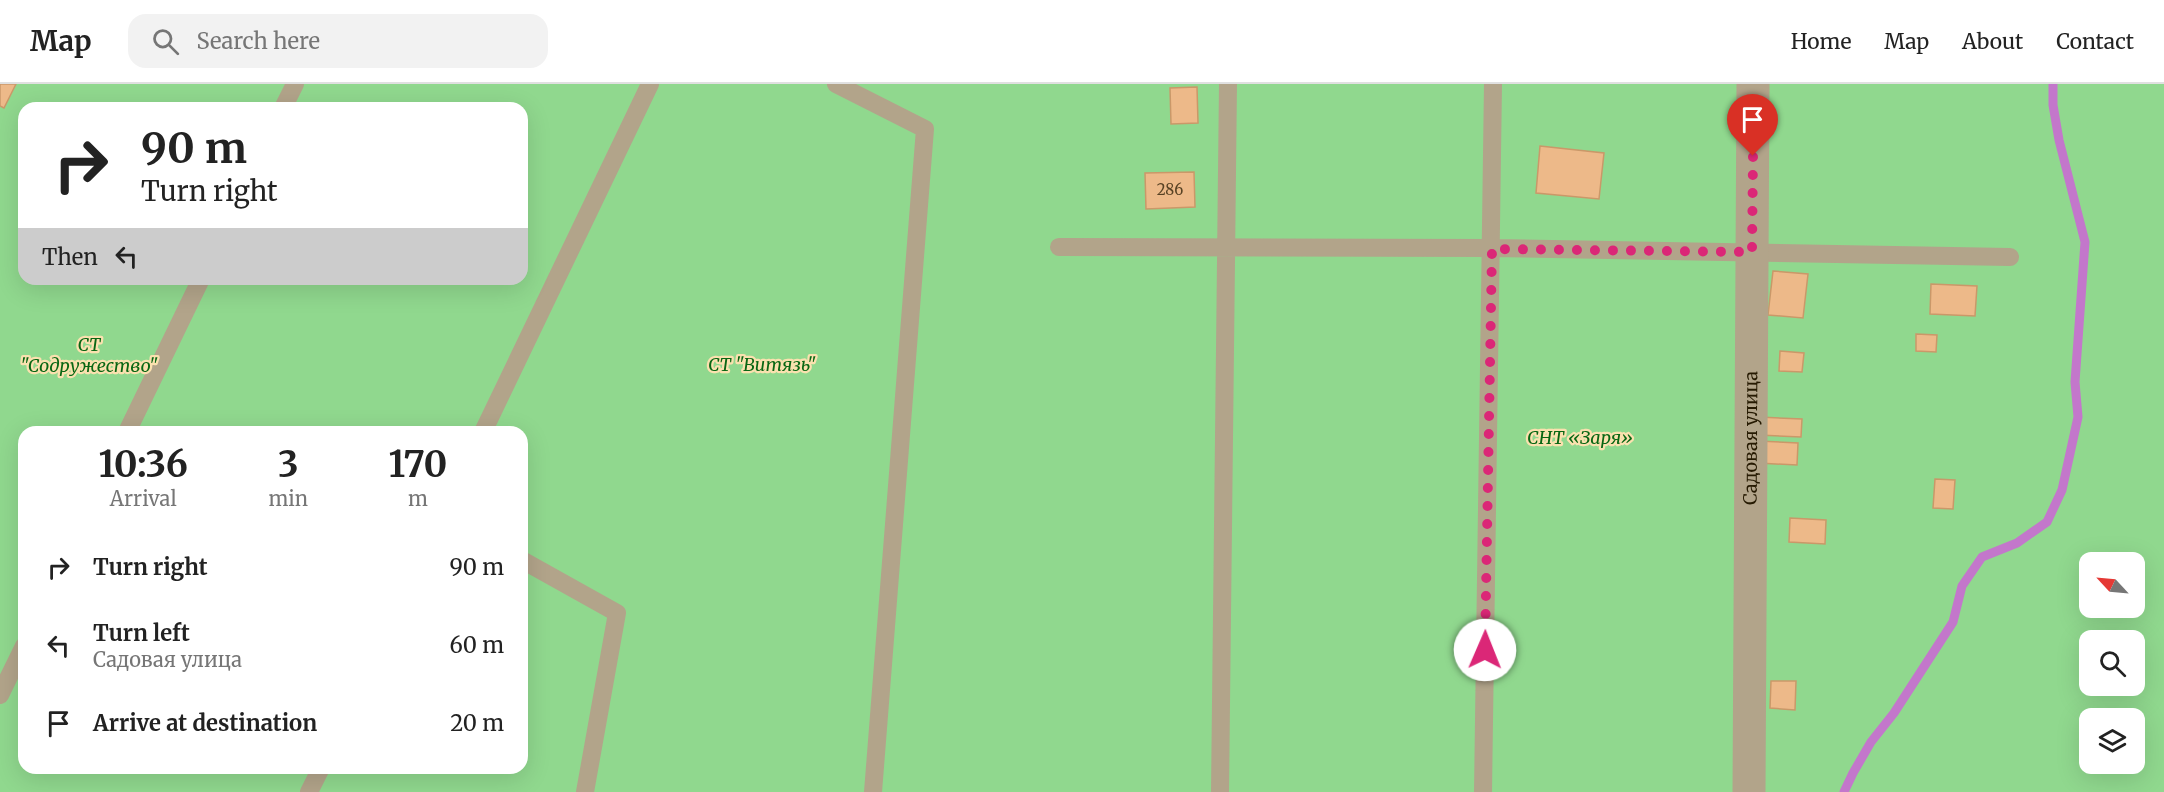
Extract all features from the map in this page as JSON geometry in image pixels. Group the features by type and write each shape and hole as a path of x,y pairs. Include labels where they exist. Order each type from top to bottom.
{"street":[{"name":"Садовая улица","path":"1749,792 1753,84"}],"lane":[{"path":"287,102 295,84"},
{"path":"486,426 650,84"},
{"path":"836,84 925,129 873,792"},
{"path":"1220,792 1228,84"},
{"path":"1483,792 1493,84"},
{"path":"1059,247 1492,249 2010,257"},
{"path":"130,426 198,285"},
{"path":"528,563 617,612 585,792"},
{"path":"0,695 18,658"},
{"path":"309,792 318,774"}],"green space":[{"name":"СНТ «Заря»","path":"0,84 2164,84 2164,792 0,792"}],"building":[{"path":"0,84 16,84 4,108 0,106"},
{"path":"1197,87 1198,123 1171,124 1170,88"},
{"path":"1540,146 1604,153 1599,199 1536,193"},
{"path":"1194,172 1195,207 1146,209 1145,173"},
{"path":"1773,271 1808,274 1803,318 1768,315"},
{"path":"1931,284 1977,286 1975,316 1930,314"},
{"path":"1916,334 1937,335 1936,352 1916,351"},
{"path":"1780,351 1804,353 1802,372 1779,371"},
{"path":"1759,417 1802,419 1801,437 1759,435"},
{"path":"1758,441 1798,443 1797,465 1758,463"},
{"path":"1935,479 1955,480 1953,509 1933,508"},
{"path":"1790,518 1826,520 1825,544 1789,542"},
{"path":"1771,681 1796,681 1795,710 1770,708"}],"waterway":[{"path":"1844,792 1871,742 1894,713 1953,622 1962,586 1982,557 2017,543 2047,522 2062,490 2078,417 2075,382 2085,242 2059,140 2053,105 2053,84"}],"route":[{"path":"1485,650 1492,249 1752,252 1753,156"}],"park label":[{"name":"СТ \"Содружество\"","path":"89,355"},
{"name":"СТ \"Витязь\"","path":"762,365"}]}
